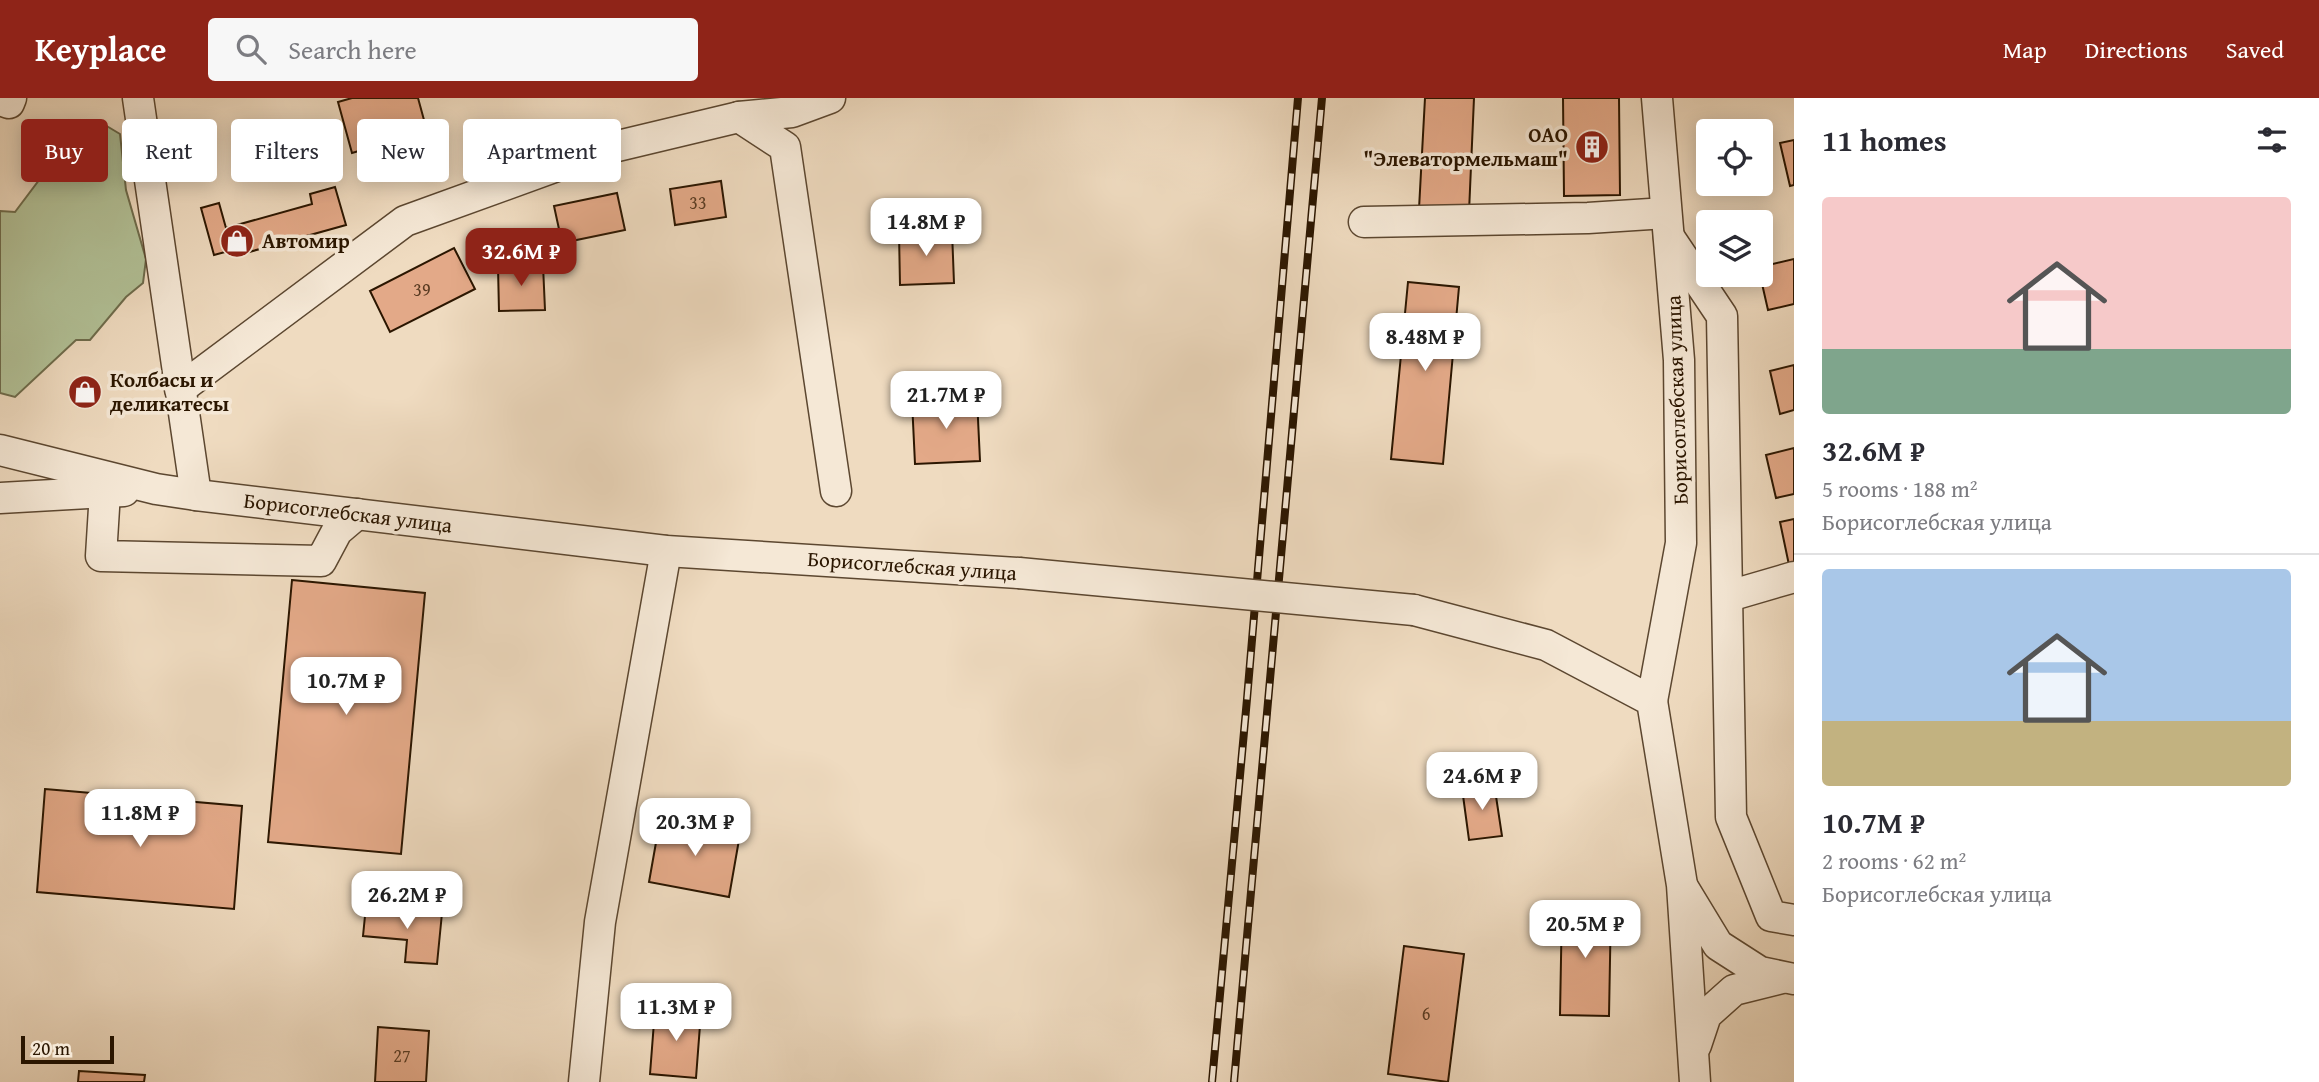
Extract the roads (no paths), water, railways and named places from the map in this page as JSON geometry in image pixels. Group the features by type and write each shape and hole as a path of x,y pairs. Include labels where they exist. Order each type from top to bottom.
{"street":[{"path":"0,100 9,103 11,98"},
{"path":"138,98 196,495"},
{"path":"180,389 405,221 601,150 740,117 792,113 830,98"},
{"name":"Борисоглебская улица","path":"1657,98 1679,360 1681,543 1652,701 1682,885 1695,1082"},
{"path":"740,117 785,147 836,491"},
{"path":"1364,222 1588,218 1667,225 1722,316 1731,817 1771,916 1794,920"},
{"path":"0,450 156,489"},
{"path":"0,498 156,489"},
{"name":"Борисоглебская улица","path":"156,489 666,551 1019,573 1414,610 1546,645 1652,701"},
{"path":"105,492 101,556 321,561 337,531 357,514"},
{"path":"584,1082 600,922 666,551"},
{"path":"1729,596 1794,577"},
{"path":"1682,885 1718,944 1760,972 1788,979"},
{"path":"1694,1048 1706,1015 1734,990 1788,979"}],"railway":[{"path":"1212,1082 1298,98"},
{"path":"1234,1082 1322,98"}],"place":[{"name":"ОАО \"Элеватормельмаш\"","path":"1592,147"},
{"name":"Автомир","path":"237,241"},
{"name":"Колбасы и деликатесы","path":"85,392"}]}
